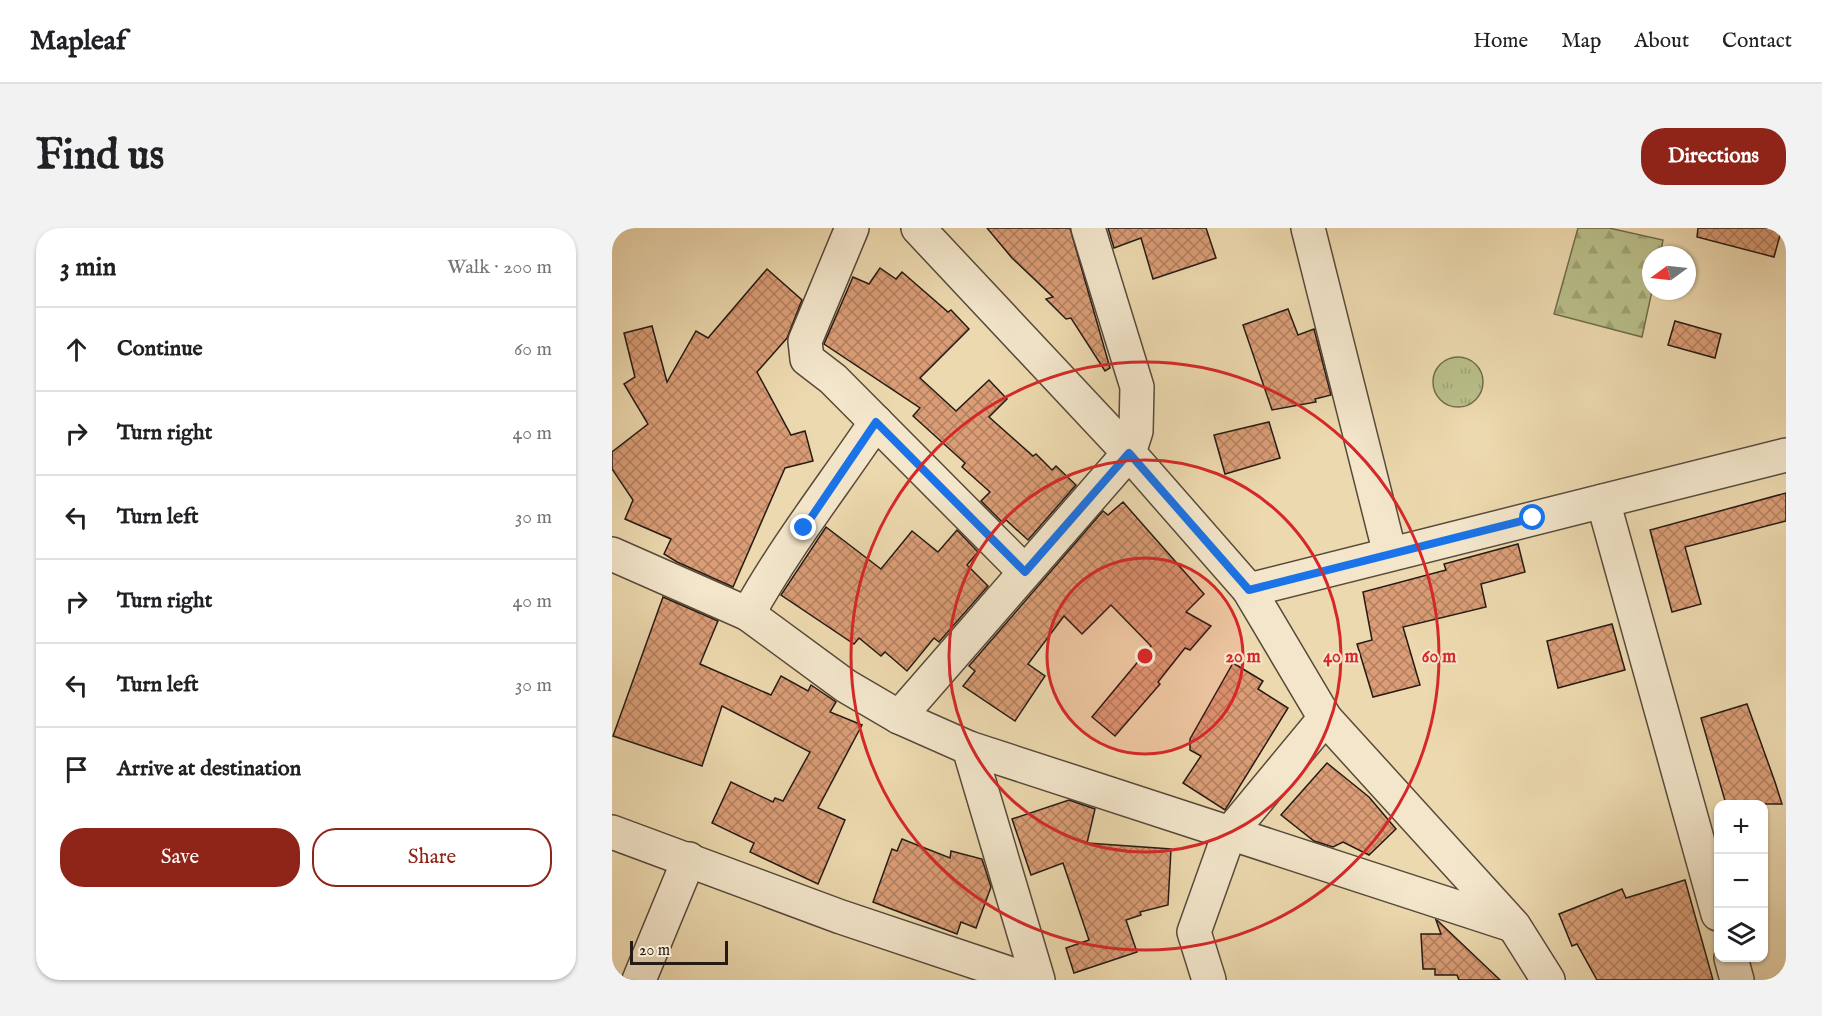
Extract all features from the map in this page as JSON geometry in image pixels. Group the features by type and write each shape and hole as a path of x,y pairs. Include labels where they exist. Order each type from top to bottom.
{"street":[{"path":"852,228 805,341 807,360 833,379 1025,572"},
{"path":"918,228 1129,453 1249,590 1325,718 1514,926 1548,980"},
{"path":"899,717 1129,453 1138,410 1137,387 1088,228"},
{"path":"1308,228 1390,554"},
{"path":"748,614 772,571 876,422"},
{"path":"1249,590 1786,455"},
{"path":"1603,501 1717,908"},
{"path":"612,554 748,614 846,686 899,717 969,748 1514,926"},
{"path":"1209,980 1194,932 1229,834 1325,718"},
{"path":"969,748 1038,980"},
{"path":"612,832 842,918 1029,980"},
{"path":"639,980 689,859"},
{"path":"1732,962 1737,980"}],"green space":[{"path":"1578,228 1609,228 1663,240 1662,246 1642,246 1642,300 1650,300 1642,337 1554,314"},
{"path":"1458,357 1476,364 1483,382 1476,400 1458,407 1440,400 1433,382 1440,364"}],"building":[{"path":"987,228 1070,228 1110,368 1105,371 1071,318 1066,319 1046,299 1053,297 1012,258"},
{"path":"1108,228 1206,228 1216,258 1153,279 1141,238 1114,248"},
{"path":"1698,228 1782,228 1774,257 1697,237"},
{"path":"880,268 896,279 902,272 948,312 951,310 969,329 920,378 956,411 989,380 1007,399 989,417 1033,456 1036,454 1052,470 1056,466 1076,485 1028,540 1006,520 1003,523 981,501 990,492 962,467 965,463 913,416 920,408 824,344 853,277 869,284"},
{"path":"767,269 802,300 787,338 757,372 791,435 805,431 813,461 785,468 733,587 664,554 671,539 625,519 633,500 612,469 612,452 648,424 624,384 635,377 624,333 652,326 667,382 696,331 708,338"},
{"path":"1288,309 1298,335 1314,329 1331,395 1315,399 1316,402 1272,410 1243,325"},
{"path":"1675,321 1721,334 1715,358 1668,345"},
{"path":"1269,422 1280,458 1225,474 1214,435"},
{"path":"1786,493 1786,521 1685,547 1701,604 1672,612 1650,530"},
{"path":"1123,502 1204,594 1186,612 1211,626 1190,650 1185,648 1158,682 1160,684 1115,736 1092,717 1151,646 1111,605 1082,634 1064,616 1028,664 1045,676 1015,721 963,686 975,671 969,666 1103,511 1108,515"},
{"path":"826,527 881,569 912,531 938,552 957,530 978,552 967,565 988,586 939,642 934,638 907,671 885,652 881,656 859,638 854,644 781,595"},
{"path":"1518,544 1525,572 1481,584 1486,607 1403,627 1420,685 1373,697 1357,644 1372,640 1363,592 1446,570 1444,564"},
{"path":"663,597 718,621 700,664 771,695 781,676 808,691 811,685 836,702 830,712 862,725 818,808 845,820 818,884 750,852 754,843 712,823 731,782 773,802 775,798 783,801 810,752 722,706 702,766 613,736"},
{"path":"1612,624 1625,670 1558,688 1547,641"},
{"path":"1233,663 1263,681 1258,689 1288,708 1225,810 1183,783 1201,756 1190,750 1190,739"},
{"path":"1747,704 1782,804 1768,804 1768,800 1725,800 1701,718"},
{"path":"1327,763 1369,797 1396,829 1369,855 1343,842 1333,847 1314,841 1281,815"},
{"path":"1069,800 1095,809 1087,843 1171,849 1168,905 1140,912 1141,915 1126,920 1137,952 1074,973 1066,948 1089,940 1063,863 1031,875 1012,819"},
{"path":"902,839 950,858 951,851 982,859 991,887 976,928 961,922 957,934 873,902 892,849 897,851"},
{"path":"1685,880 1713,980 1597,980 1577,944 1572,946 1559,914 1622,889 1626,898"},
{"path":"1436,920 1500,980 1459,980 1457,975 1435,975 1435,969 1423,969 1421,934 1441,934"}],"route":[{"path":"804,528 876,422 1025,572 1129,453 1249,590 1533,518"}]}
